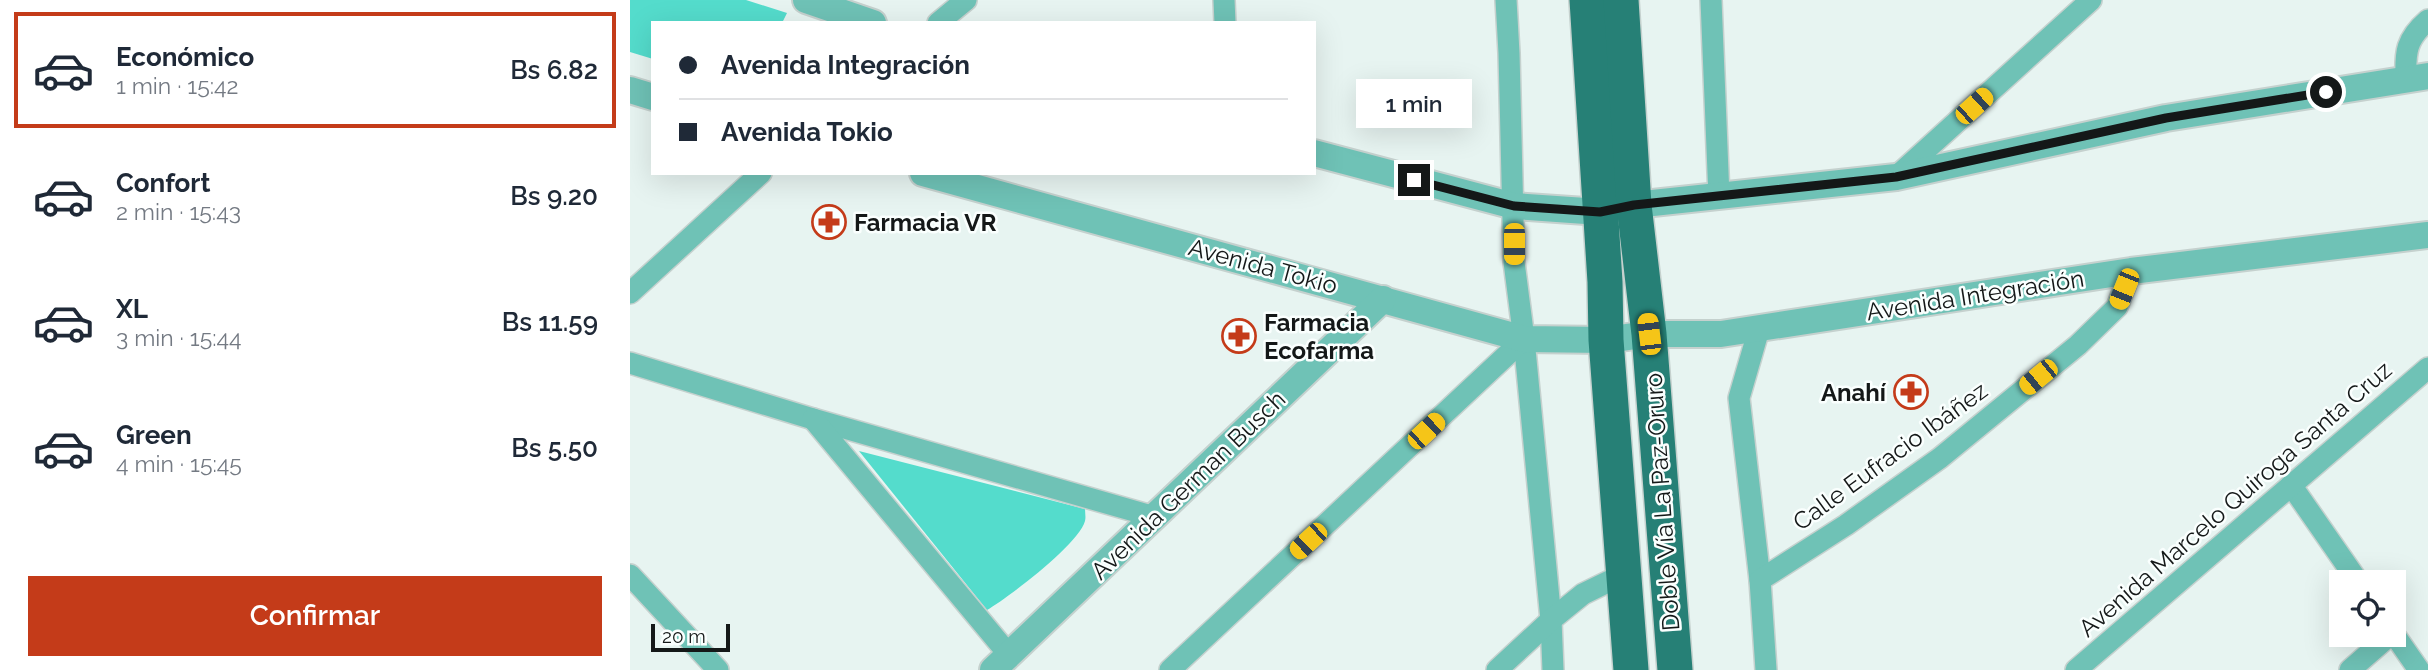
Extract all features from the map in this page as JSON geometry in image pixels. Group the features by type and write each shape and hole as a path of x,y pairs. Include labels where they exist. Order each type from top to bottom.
{"highway":[{"name":"Doble Vía La Paz-Oruro","path":"1587,0 1606,340 1626,573 1631,670"},
{"name":"Doble Vía La Paz-Oruro","path":"1620,0 1634,205 1649,334 1675,670"}],"street":[{"path":"806,0 867,21"},
{"path":"940,21 966,0"},
{"path":"1224,0 1225,21"},
{"path":"1506,0 1514,262 1551,620 1553,670"},
{"path":"1711,0 1719,197"},
{"path":"1896,177 2091,0"},
{"path":"1316,154 1514,206 1600,212 1634,205 1896,177 2166,118 2417,78 2405,53 2415,31 2428,20"},
{"path":"630,90 651,96"},
{"path":"630,293 759,175"},
{"name":"Avenida Tokio","path":"930,175 1524,339 1606,340"},
{"name":"Avenida Integración","path":"1606,340 1649,334 1721,334 2131,271 2428,235"},
{"name":"Calle Eufracio Ibáñez","path":"1760,580 1846,525 1940,458 2067,353 2116,307 2131,271"},
{"name":"Avenida German Busch","path":"1002,663 1383,299"},
{"path":"1759,329 1739,398 1760,580 1766,670"},
{"path":"1170,670 1524,339"},
{"path":"630,363 813,419 1155,517"},
{"name":"Avenida Marcelo Quiroga Santa Cruz","path":"2076,670 2428,368"},
{"path":"813,419 1002,663"},
{"path":"2291,485 2350,570"},
{"path":"1497,670 1583,594 1626,573"},
{"path":"630,576 718,670"},
{"path":"2350,670 2377,647"},
{"path":"2402,647 2419,670"}],"green space":[{"path":"630,0 746,0 787,13 783,21 651,21 651,58 630,52"},
{"path":"859,451 1085,509 1085,521 1080,531 1057,556 987,610"}],"place":[{"name":"Farmacia VR","path":"829,222"},
{"name":"Farmacia Ecofarma","path":"1239,336"},
{"name":"Anahí","path":"1911,392"}],"route":[{"path":"1414,180 1514,206 1600,212 1634,205 1896,177 2166,118 2326,92"}]}
